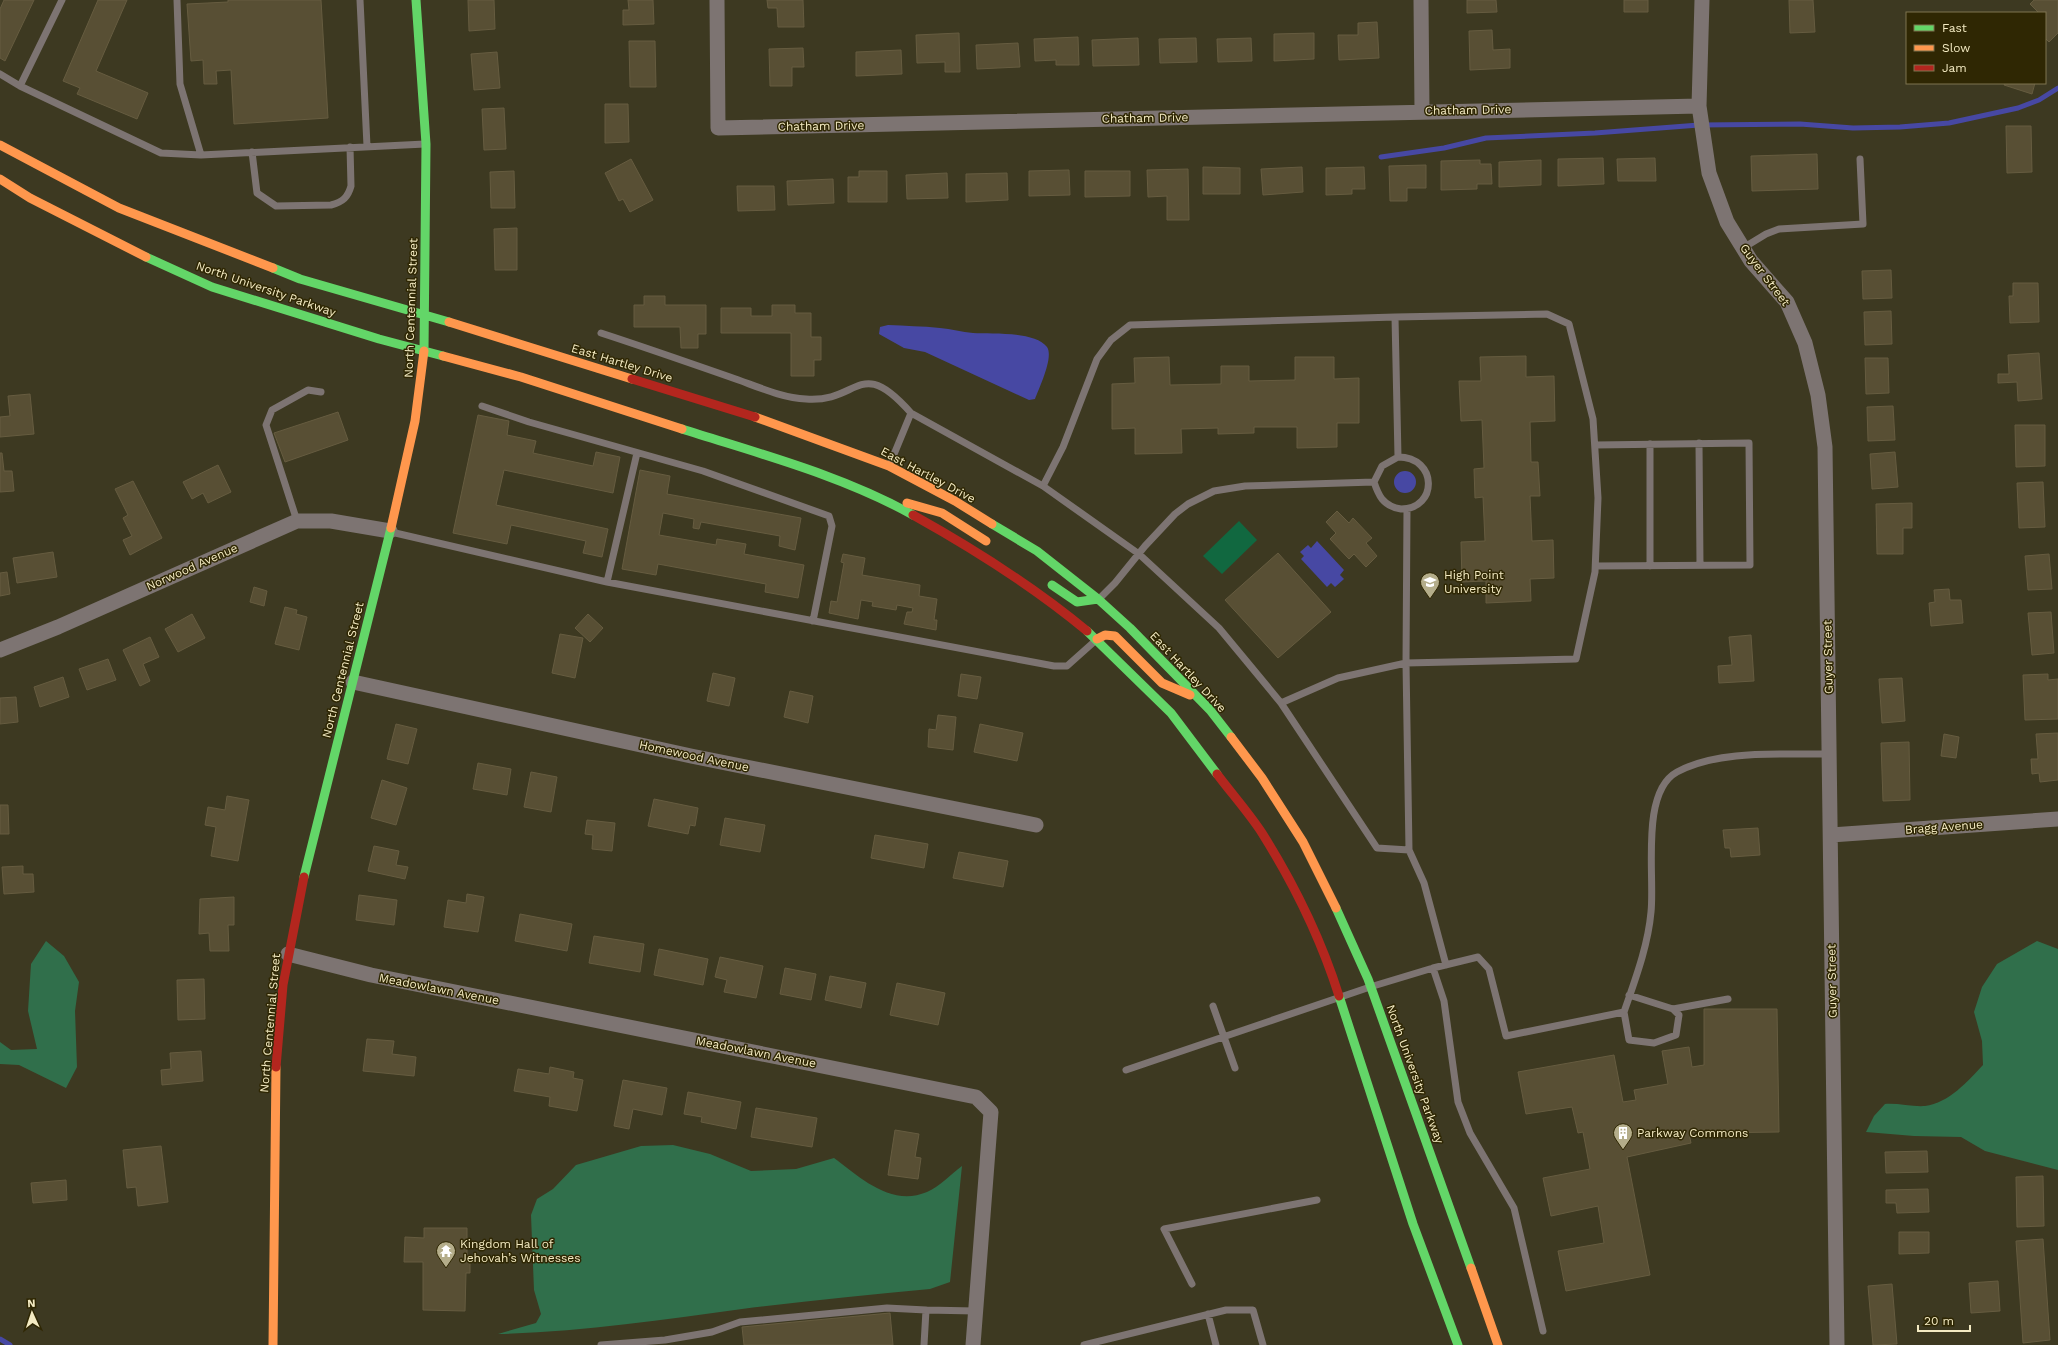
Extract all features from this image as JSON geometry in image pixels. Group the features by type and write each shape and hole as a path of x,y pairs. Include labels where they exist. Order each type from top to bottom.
{"main road":[{"name":"North Centennial Street","path":"274,1345 272,1262 275,1086 283,985 288,954 310,851 390,531 415,422 424,350 426,144 416,0"},
{"name":"North University Parkway","path":"0,145 126,210 300,279 425,314"},
{"name":"North University Parkway","path":"0,179 30,198 129,250 212,287 379,339 424,350"},
{"name":"East Hartley Drive","path":"425,314 778,425 890,466 955,501 1037,551 1098,599 1130,628 1210,710 1262,778 1290,820"},
{"path":"424,350 521,377 676,426 824,475 885,500 966,545 1053,603 1097,639 1171,713 1261,832 1297,894 1328,961 1413,1224 1458,1345"},
{"path":"869,494 942,512 993,546"},
{"path":"1045,580 1074,602 1084,604 1098,599"},
{"path":"1097,639 1104,634 1115,636 1162,683 1198,698"},
{"name":"North University Parkway","path":"1290,820 1303,842 1340,917 1370,987 1498,1345"}],"street":[{"name":"Chatham Drive","path":"717,0 718,128 1422,111 1699,106"},
{"path":"1421,0 1422,111"},
{"name":"Guyer Street","path":"1702,0 1699,106 1709,173 1727,222 1751,261 1787,302 1805,343 1818,396 1825,447 1837,1345"},
{"name":"Norwood Avenue","path":"0,650 58,627 298,521 331,521 390,531"},
{"name":"Homewood Avenue","path":"353,682 691,756 1036,825"},
{"name":"Bragg Avenue","path":"1831,835 2058,819"},
{"name":"Meadowlawn Avenue","path":"288,954 371,976 976,1097 991,1112 973,1345"}],"lane":[{"path":"20,86 62,0"},
{"path":"177,0 180,84 201,155"},
{"path":"360,0 367,146"},
{"path":"0,74 20,86 161,153 201,155 426,144"},
{"path":"252,152 257,193 266,201 276,206 331,205 340,203 349,192 351,186 350,147"},
{"path":"1744,248 1766,234 1779,229 1862,224 1860,159"},
{"path":"1043,486 1063,447 1097,359 1111,340 1130,325 1547,314 1569,324 1593,419 1598,498 1596,566 1576,659 1406,663 1338,678 1281,703"},
{"path":"1395,317 1398,457"},
{"path":"601,333 774,392 806,399 826,398 857,385 872,383 884,388 896,396 911,413 1043,486 1139,554 1219,628 1281,703 1377,848 1409,850"},
{"path":"298,521 266,425 272,410 308,390 321,392"},
{"path":"482,406 702,471 829,516 832,526 813,621"},
{"path":"890,466 911,413"},
{"path":"1595,445 1749,443 1750,565 1596,566"},
{"path":"1650,444 1650,566"},
{"path":"1699,444 1700,566"},
{"path":"608,582 637,453"},
{"path":"1398,457 1407,457 1421,464 1429,479 1426,494 1420,503 1407,509 1389,505 1382,499 1374,482 1382,466 1398,457"},
{"path":"1098,599 1115,584 1139,554 1175,514 1188,504 1214,491 1245,486 1374,482"},
{"path":"1407,509 1406,663 1409,850 1424,883 1446,965"},
{"path":"390,531 608,582 1054,666 1067,666 1097,639"},
{"path":"1629,995 1673,1009 1679,1015 1676,1035 1654,1043 1629,1040 1624,1012 1629,995 1640,964 1651,913 1653,815 1659,790 1676,772 1704,762 1737,756 1829,754"},
{"path":"1126,1070 1370,987 1433,968 1478,957 1489,969 1506,1036 1624,1012"},
{"path":"1433,968 1444,1001 1458,1102 1470,1133 1514,1208 1544,1331"},
{"path":"1673,1009 1728,999"},
{"path":"1213,1006 1235,1068"},
{"path":"1192,1284 1164,1229 1317,1200"},
{"path":"601,1345 673,1338 712,1332 740,1322 888,1308 975,1311"},
{"path":"924,1345 926,1310"},
{"path":"1084,1345 1226,1310 1253,1310 1263,1345"},
{"path":"1208,1314 1216,1345"}],"green space":[{"path":"1239,521 1257,540 1222,574 1203,556"},
{"path":"46,941 64,956 79,982 75,1011 77,1067 66,1088 19,1065 0,1064 0,1042 11,1050 37,1049 28,1011 31,964"},
{"path":"2037,941 2058,949 2058,1170 1985,1151 1961,1137 1914,1136 1866,1132 1874,1116 1885,1104 1925,1106 1942,1101 1971,1078 1983,1065 1982,1041 1974,1012 1982,987 1997,964"},
{"path":"673,1145 710,1154 751,1171 796,1169 834,1158 866,1182 889,1193 901,1196 914,1196 927,1192 940,1184 962,1166 950,1282 930,1289 789,1303 620,1325 559,1331 498,1334 536,1323 541,1314 534,1290 531,1215 537,1199 553,1189 576,1165 641,1146"}],"shaded area":[{"path":"888,325 944,328 973,333 1012,334 1033,338 1041,342 1047,347 1049,358 1035,399 1029,400 925,352 904,348 879,334 880,327"},
{"path":"1405,471 1413,474 1416,482 1413,490 1405,493 1397,490 1394,482 1397,474"},
{"path":"1317,541 1344,570 1340,575 1344,579 1335,587 1331,583 1327,587 1301,559 1304,556 1300,552 1308,545 1311,548"}],"building":[{"path":"4,0 34,0 5,61 0,58 0,9"},
{"path":"98,0 127,0 96,71 148,93 137,119 77,94 80,88 63,81"},
{"path":"228,0 321,0 328,118 234,124 231,70 216,71 217,84 204,84 203,60 191,61 187,4 228,2"},
{"path":"468,0 494,0 495,29 469,31"},
{"path":"628,0 653,0 654,24 623,25 623,10 629,10"},
{"path":"767,0 803,0 804,27 778,27 777,8 768,8"},
{"path":"1467,0 1496,0 1497,12 1467,13"},
{"path":"1624,0 1648,0 1648,12 1624,12"},
{"path":"1789,0 1813,0 1815,32 1790,33"},
{"path":"2034,0 2058,0 2058,33 2049,42 2046,39 2046,12 2038,12 2030,4"},
{"path":"1377,22 1379,58 1339,60 1338,35 1358,35 1358,23"},
{"path":"1492,30 1493,50 1510,49 1510,68 1470,70 1469,31"},
{"path":"959,33 960,72 945,72 945,62 917,63 916,35"},
{"path":"1314,33 1314,59 1274,61 1274,34"},
{"path":"1078,37 1079,65 1056,65 1056,60 1035,61 1034,39"},
{"path":"1138,38 1139,65 1093,66 1092,40"},
{"path":"1196,38 1197,62 1160,63 1159,39"},
{"path":"1251,38 1252,61 1218,62 1217,39"},
{"path":"629,41 655,41 656,87 630,87"},
{"path":"1018,43 1020,67 977,69 976,45"},
{"path":"803,48 804,67 792,67 792,86 770,86 769,49"},
{"path":"901,50 902,74 856,76 856,52"},
{"path":"497,52 500,88 474,90 471,54"},
{"path":"2004,84 2035,84 2032,94"},
{"path":"605,104 628,104 629,142 605,143"},
{"path":"504,108 506,149 484,150 482,109"},
{"path":"2006,126 2031,126 2032,172 2007,173"},
{"path":"1817,154 1818,189 1752,191 1751,156"},
{"path":"1603,158 1604,184 1558,186 1558,159"},
{"path":"1655,158 1656,181 1618,181 1617,159"},
{"path":"631,159 653,200 630,212 623,199 619,201 605,173"},
{"path":"1480,160 1480,164 1491,164 1492,184 1477,184 1477,189 1441,190 1441,161"},
{"path":"1541,160 1541,185 1499,187 1499,162"},
{"path":"1426,165 1426,188 1407,188 1407,201 1390,201 1389,166"},
{"path":"1203,167 1240,168 1240,194 1203,194"},
{"path":"1302,167 1303,192 1263,195 1261,169"},
{"path":"1364,167 1365,189 1352,189 1352,194 1326,195 1326,168"},
{"path":"1188,169 1189,220 1167,220 1167,196 1148,197 1147,170"},
{"path":"1069,170 1070,195 1029,196 1029,171"},
{"path":"514,171 515,208 491,208 490,172"},
{"path":"859,171 887,171 887,202 848,202 848,177 859,177"},
{"path":"1085,171 1130,171 1130,196 1085,197"},
{"path":"947,173 948,198 907,199 906,175"},
{"path":"1007,173 1008,200 966,202 966,174"},
{"path":"833,179 834,203 788,205 787,181"},
{"path":"737,186 774,186 775,210 738,211"},
{"path":"517,228 517,270 495,270 494,229"},
{"path":"1891,270 1892,298 1863,299 1862,271"},
{"path":"2013,283 2038,283 2039,322 2010,323 2009,296 2013,296"},
{"path":"644,296 665,296 665,305 706,305 706,334 698,334 698,348 681,348 680,327 634,327 634,305 644,305"},
{"path":"772,305 795,305 795,313 811,313 811,337 821,337 821,360 814,360 814,376 791,376 791,333 721,333 721,308 751,308 751,316 772,316"},
{"path":"1891,311 1892,344 1865,345 1864,312"},
{"path":"2039,353 2042,399 2018,401 2017,382 1998,383 1998,374 2009,374 2008,355"},
{"path":"1526,356 1526,377 1554,376 1555,421 1530,422 1531,462 1538,462 1540,496 1530,496 1532,541 1553,540 1554,578 1530,579 1531,601 1486,603 1486,581 1462,582 1461,542 1485,541 1483,497 1475,498 1474,469 1484,468 1482,420 1461,421 1459,381 1481,381 1480,357"},
{"path":"1169,357 1170,385 1221,384 1221,366 1249,366 1249,381 1295,380 1295,357 1334,357 1334,379 1359,378 1359,423 1337,423 1337,447 1297,448 1297,427 1254,427 1254,433 1218,434 1218,428 1181,429 1182,453 1135,454 1135,428 1112,429 1112,384 1135,383 1134,358"},
{"path":"1865,358 1888,358 1889,393 1866,394"},
{"path":"30,394 34,434 0,437 0,417 10,416 8,396"},
{"path":"1893,406 1895,440 1868,441 1867,407"},
{"path":"338,412 348,440 285,462 274,433"},
{"path":"478,415 509,421 507,435 536,441 533,453 593,466 596,452 620,457 613,493 504,470 496,505 608,529 602,557 583,553 586,541 511,525 507,544 453,533"},
{"path":"2015,425 2045,425 2045,466 2016,467"},
{"path":"1895,452 1898,487 1872,489 1870,454"},
{"path":"0,453 2,453 4,471 12,471 14,491 0,492"},
{"path":"218,465 231,492 208,503 203,493 192,499 183,482"},
{"path":"640,470 670,476 667,494 801,518 795,550 779,546 780,536 701,522 699,529 693,528 694,519 663,513 659,535 716,545 717,539 746,544 744,554 804,565 798,598 765,592 766,584 658,564 656,575 622,569"},
{"path":"133,481 162,538 130,555 123,540 132,536 123,518 128,515 115,489"},
{"path":"2043,482 2045,527 2019,528 2017,483"},
{"path":"1912,503 1912,528 1903,528 1903,554 1877,554 1876,504"},
{"path":"1337,511 1349,523 1353,518 1372,538 1366,543 1377,556 1366,567 1354,554 1349,559 1330,539 1336,533 1326,522"},
{"path":"53,552 57,577 17,583 13,558"},
{"path":"1278,553 1331,612 1278,658 1225,600"},
{"path":"843,554 865,558 862,575 920,585 919,596 937,599 934,620 937,620 936,630 904,624 907,612 912,612 913,608 897,605 896,610 872,606 873,602 861,600 858,619 829,613 831,601 837,602 844,563 841,562"},
{"path":"2049,554 2052,589 2028,590 2025,556"},
{"path":"7,572 10,594 0,596 0,573"},
{"path":"254,587 267,591 264,606 250,602"},
{"path":"1949,589 1950,600 1961,600 1963,623 1931,626 1929,603 1935,602 1934,590"},
{"path":"285,607 297,610 296,614 307,617 299,650 275,644"},
{"path":"2051,612 2054,653 2032,655 2028,613"},
{"path":"192,614 205,638 178,652 165,629"},
{"path":"588,614 603,628 590,642 575,628"},
{"path":"560,634 583,638 575,678 552,673"},
{"path":"1751,635 1754,681 1719,683 1718,666 1732,665 1729,637"},
{"path":"150,637 159,657 143,664 150,681 140,686 123,650"},
{"path":"108,659 116,680 87,690 79,669"},
{"path":"713,673 735,678 729,706 707,701"},
{"path":"961,674 981,677 977,699 958,696"},
{"path":"2048,674 2048,680 2058,679 2058,719 2025,720 2023,675"},
{"path":"63,677 69,697 40,707 34,687"},
{"path":"1902,678 1905,721 1882,723 1879,679"},
{"path":"790,691 813,696 808,723 784,717"},
{"path":"16,697 18,722 0,724 0,698"},
{"path":"938,715 956,717 953,750 928,747 929,729 936,730"},
{"path":"396,724 417,729 408,764 387,759"},
{"path":"980,724 1023,733 1017,761 974,752"},
{"path":"2058,733 2058,780 2040,782 2039,773 2032,774 2031,759 2038,759 2036,734"},
{"path":"1944,734 1959,737 1956,758 1941,756"},
{"path":"1909,742 1910,800 1883,801 1881,743"},
{"path":"478,763 511,769 507,795 473,789"},
{"path":"531,772 557,777 551,812 524,807"},
{"path":"382,780 407,788 396,825 371,818"},
{"path":"227,796 249,800 238,861 211,856 216,827 205,825 208,807 225,810"},
{"path":"654,799 698,808 695,826 690,825 688,834 648,826"},
{"path":"0,805 8,805 9,834 0,834"},
{"path":"725,818 765,825 760,852 720,845"},
{"path":"587,820 615,823 612,851 592,849 593,835 585,834"},
{"path":"1758,828 1760,855 1731,857 1730,848 1725,848 1723,830"},
{"path":"875,835 928,844 924,868 871,858"},
{"path":"374,846 399,851 396,865 408,867 405,879 368,871"},
{"path":"959,852 1008,861 1003,887 953,878"},
{"path":"23,866 23,874 33,874 34,892 4,894 2,867"},
{"path":"467,894 484,897 478,932 444,927 448,900 466,903"},
{"path":"359,895 397,900 394,925 356,920"},
{"path":"234,897 234,925 228,925 229,951 210,951 209,933 199,934 200,899"},
{"path":"520,914 572,924 567,951 515,941"},
{"path":"594,936 644,944 640,972 589,963"},
{"path":"659,949 708,959 703,985 654,975"},
{"path":"720,957 763,966 756,998 724,992 727,980 715,977"},
{"path":"785,968 816,974 811,1000 780,994"},
{"path":"830,976 866,983 861,1008 825,1000"},
{"path":"204,979 205,1019 178,1020 177,980"},
{"path":"897,983 945,993 938,1025 890,1015"},
{"name":"Parkway Commons","path":"1704,1009 1777,1009 1779,1132 1706,1133 1705,1130 1689,1134 1691,1143 1627,1157 1650,1275 1566,1291 1558,1251 1604,1243 1598,1206 1551,1216 1543,1178 1590,1169 1583,1132 1578,1133 1572,1107 1526,1114 1518,1072 1614,1055 1623,1102 1636,1100 1634,1090 1668,1084 1662,1051 1689,1047 1692,1067 1704,1065"},
{"path":"367,1039 394,1041 392,1054 416,1057 414,1076 363,1071"},
{"path":"201,1051 203,1081 162,1085 161,1070 171,1069 170,1053"},
{"path":"550,1067 574,1072 573,1078 583,1080 577,1111 549,1106 550,1097 514,1091 518,1069 549,1074"},
{"path":"623,1080 667,1088 662,1115 633,1109 629,1129 614,1126"},
{"path":"688,1092 741,1102 736,1129 701,1122 702,1117 684,1114"},
{"path":"756,1108 817,1118 812,1147 751,1137"},
{"path":"895,1130 919,1134 915,1157 921,1158 918,1179 888,1175"},
{"path":"161,1146 168,1202 138,1206 136,1187 127,1188 123,1150"},
{"path":"1927,1151 1928,1172 1886,1173 1885,1152"},
{"path":"2043,1176 2044,1226 2017,1227 2016,1177"},
{"path":"66,1180 67,1200 33,1203 31,1183"},
{"path":"1928,1189 1929,1212 1897,1213 1896,1203 1886,1203 1886,1190"},
{"name":"Kingdom Hall of Jehovah’s Witnesses","path":"424,1228 467,1228 467,1262 470,1262 470,1273 466,1273 465,1311 423,1310 423,1262 404,1262 405,1237 424,1238"},
{"path":"1899,1232 1929,1232 1929,1253 1899,1254"},
{"path":"2043,1239 2050,1340 2023,1343 2016,1241"},
{"path":"1998,1281 2000,1311 1971,1313 1969,1283"},
{"path":"1892,1284 1897,1344 1873,1345 1868,1286"},
{"path":"890,1313 893,1345 744,1345 742,1327"}],"waterway":[{"path":"1381,157 1444,148 1486,138 1595,133 1699,125 1800,124 1853,128 1900,127 1949,123 2018,108 2039,100 2058,88"},
{"path":"0,1339 10,1345"}],"traffic: fast":[{"path":"416,0 426,144 424,351"},
{"path":"146,257 212,287 379,339 443,356"},
{"path":"273,268 300,279 449,322"},
{"path":"682,429 800,466 858,488 913,515"},
{"path":"992,524 1037,551 1098,599 1130,628 1210,710 1231,737"},
{"path":"304,877 391,528"},
{"path":"1052,585 1077,602 1098,599"},
{"path":"1087,631 1171,713 1217,774"},
{"path":"1336,908 1368,979 1471,1268"},
{"path":"1339,996 1413,1224 1458,1345"}],"traffic: slow":[{"path":"0,145 119,208 273,268"},
{"path":"0,179 30,198 146,257"},
{"path":"449,322 632,379"},
{"path":"391,528 415,421 424,351"},
{"path":"443,356 521,377 682,429"},
{"path":"755,417 889,466 955,501 992,524"},
{"path":"907,503 942,513 986,541"},
{"path":"1097,639 1105,635 1115,636 1162,683 1190,695"},
{"path":"1231,737 1262,778 1303,842 1336,908"},
{"path":"273,1345 276,1067"},
{"path":"1471,1268 1498,1345"}],"traffic: jam":[{"path":"632,379 755,417"},
{"path":"913,515 1003,569 1067,614 1087,631"},
{"path":"1217,774 1262,833 1296,892 1324,954 1339,996"},
{"path":"276,1067 283,985 304,877"}],"place":[{"name":"High Point University","path":"1430,599"},
{"name":"Parkway Commons","path":"1623,1150"},
{"name":"Kingdom Hall of Jehovah’s Witnesses","path":"446,1268"}]}
